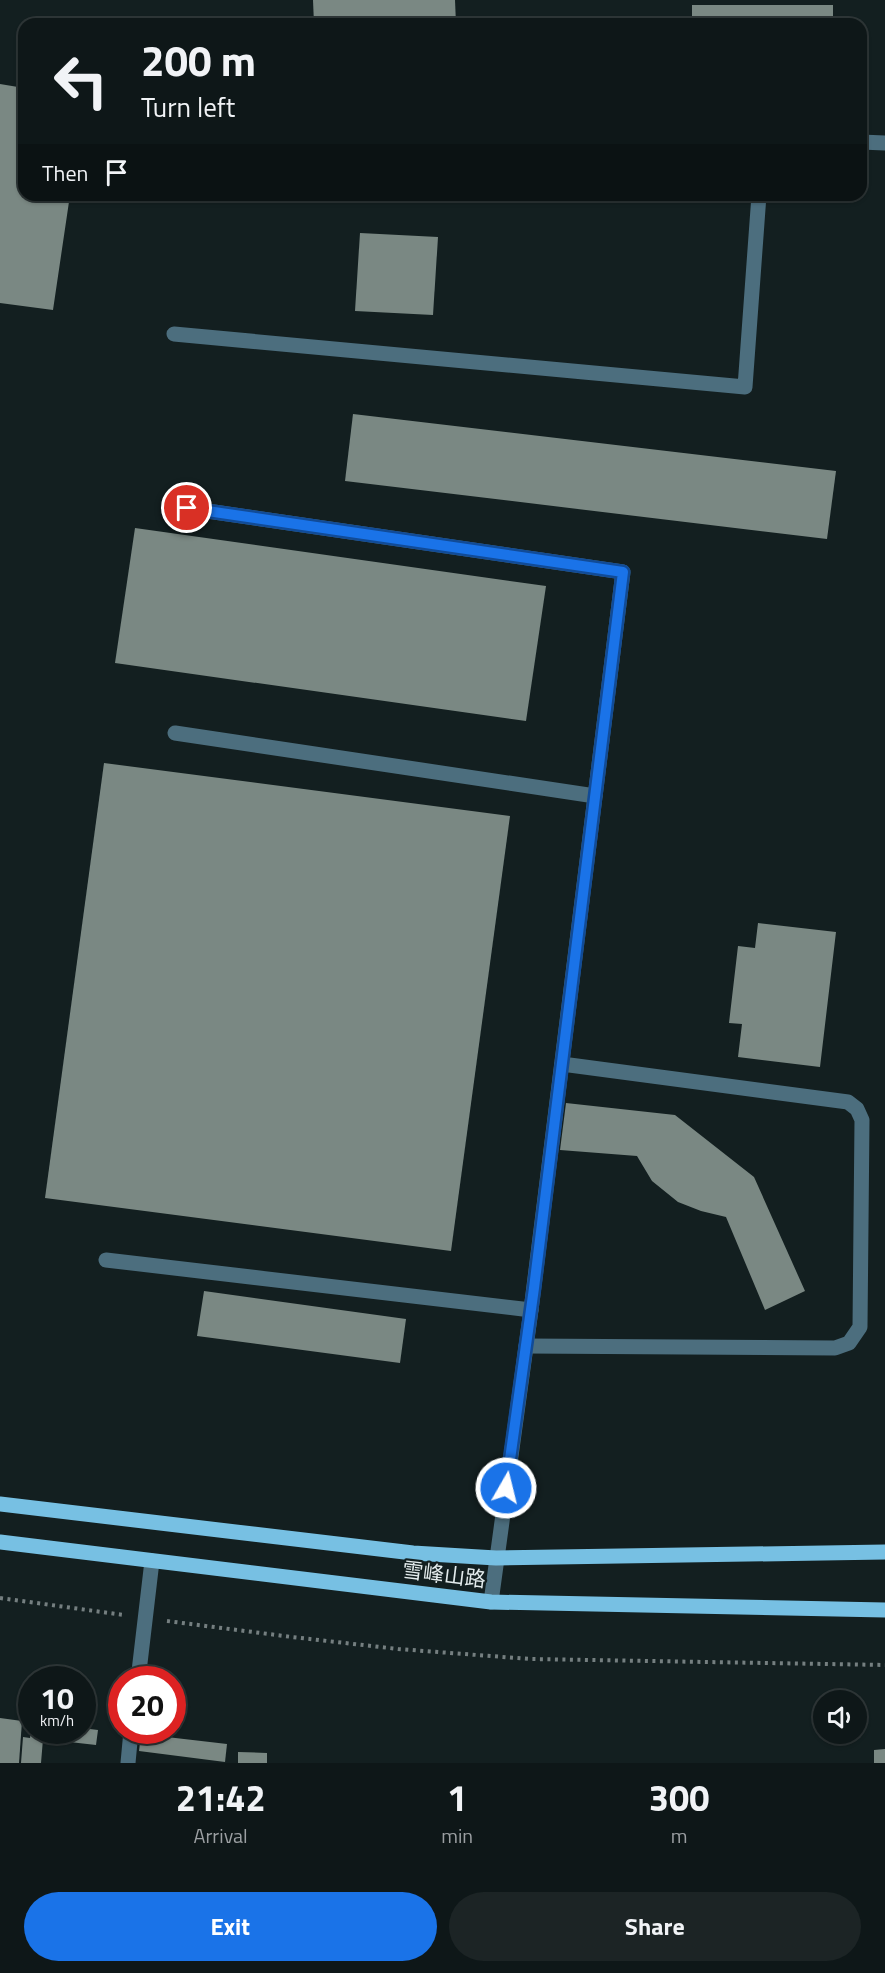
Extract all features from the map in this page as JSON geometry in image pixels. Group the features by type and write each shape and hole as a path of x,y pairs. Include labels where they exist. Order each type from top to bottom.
{"main road":[{"name":"雪峰山路","path":"0,1504 413,1553 496,1558 885,1552"},
{"name":"雪峰山路","path":"0,1542 491,1602 885,1610"}],"lane":[{"path":"867,142 885,143"},
{"path":"174,334 745,387 759,201"},
{"path":"187,508 623,572 531,1310 491,1602"},
{"path":"175,733 595,796"},
{"path":"526,1346 835,1348 849,1343 860,1327 862,1120 857,1109 848,1102 562,1064"},
{"path":"106,1260 531,1310"},
{"path":"140,1666 152,1561"},
{"path":"128,1763 130,1744"}],"path":[{"path":"0,1598 375,1646 530,1659 885,1665"}],"building":[{"path":"313,0 455,0 456,18 314,18"},
{"path":"692,5 833,5 833,18 692,18"},
{"path":"0,84 18,87 18,201 69,201 53,310 0,303"},
{"path":"360,233 438,237 433,315 355,311"},
{"path":"353,414 836,471 827,539 345,481"},
{"path":"135,528 546,586 526,721 115,663"},
{"path":"104,763 510,816 451,1251 45,1198"},
{"path":"758,923 836,932 820,1067 738,1057 742,1024 729,1023 738,946 755,948"},
{"path":"566,1103 675,1115 754,1177 805,1291 765,1310 726,1217 678,1202 652,1181 637,1156 560,1150"},
{"path":"204,1291 406,1319 400,1363 197,1336"},
{"path":"0,1718 18,1720 18,1744 20,1744 19,1763 0,1763"},
{"path":"186,1739 227,1744 225,1762 139,1751 140,1744 186,1744"},
{"path":"22,1744 43,1744 41,1763 21,1763"},
{"path":"885,1749 885,1763 874,1763 874,1750"},
{"path":"238,1752 267,1753 267,1763 238,1763"}],"route":[{"path":"187,508 623,572 534,1288 506,1488"}]}
